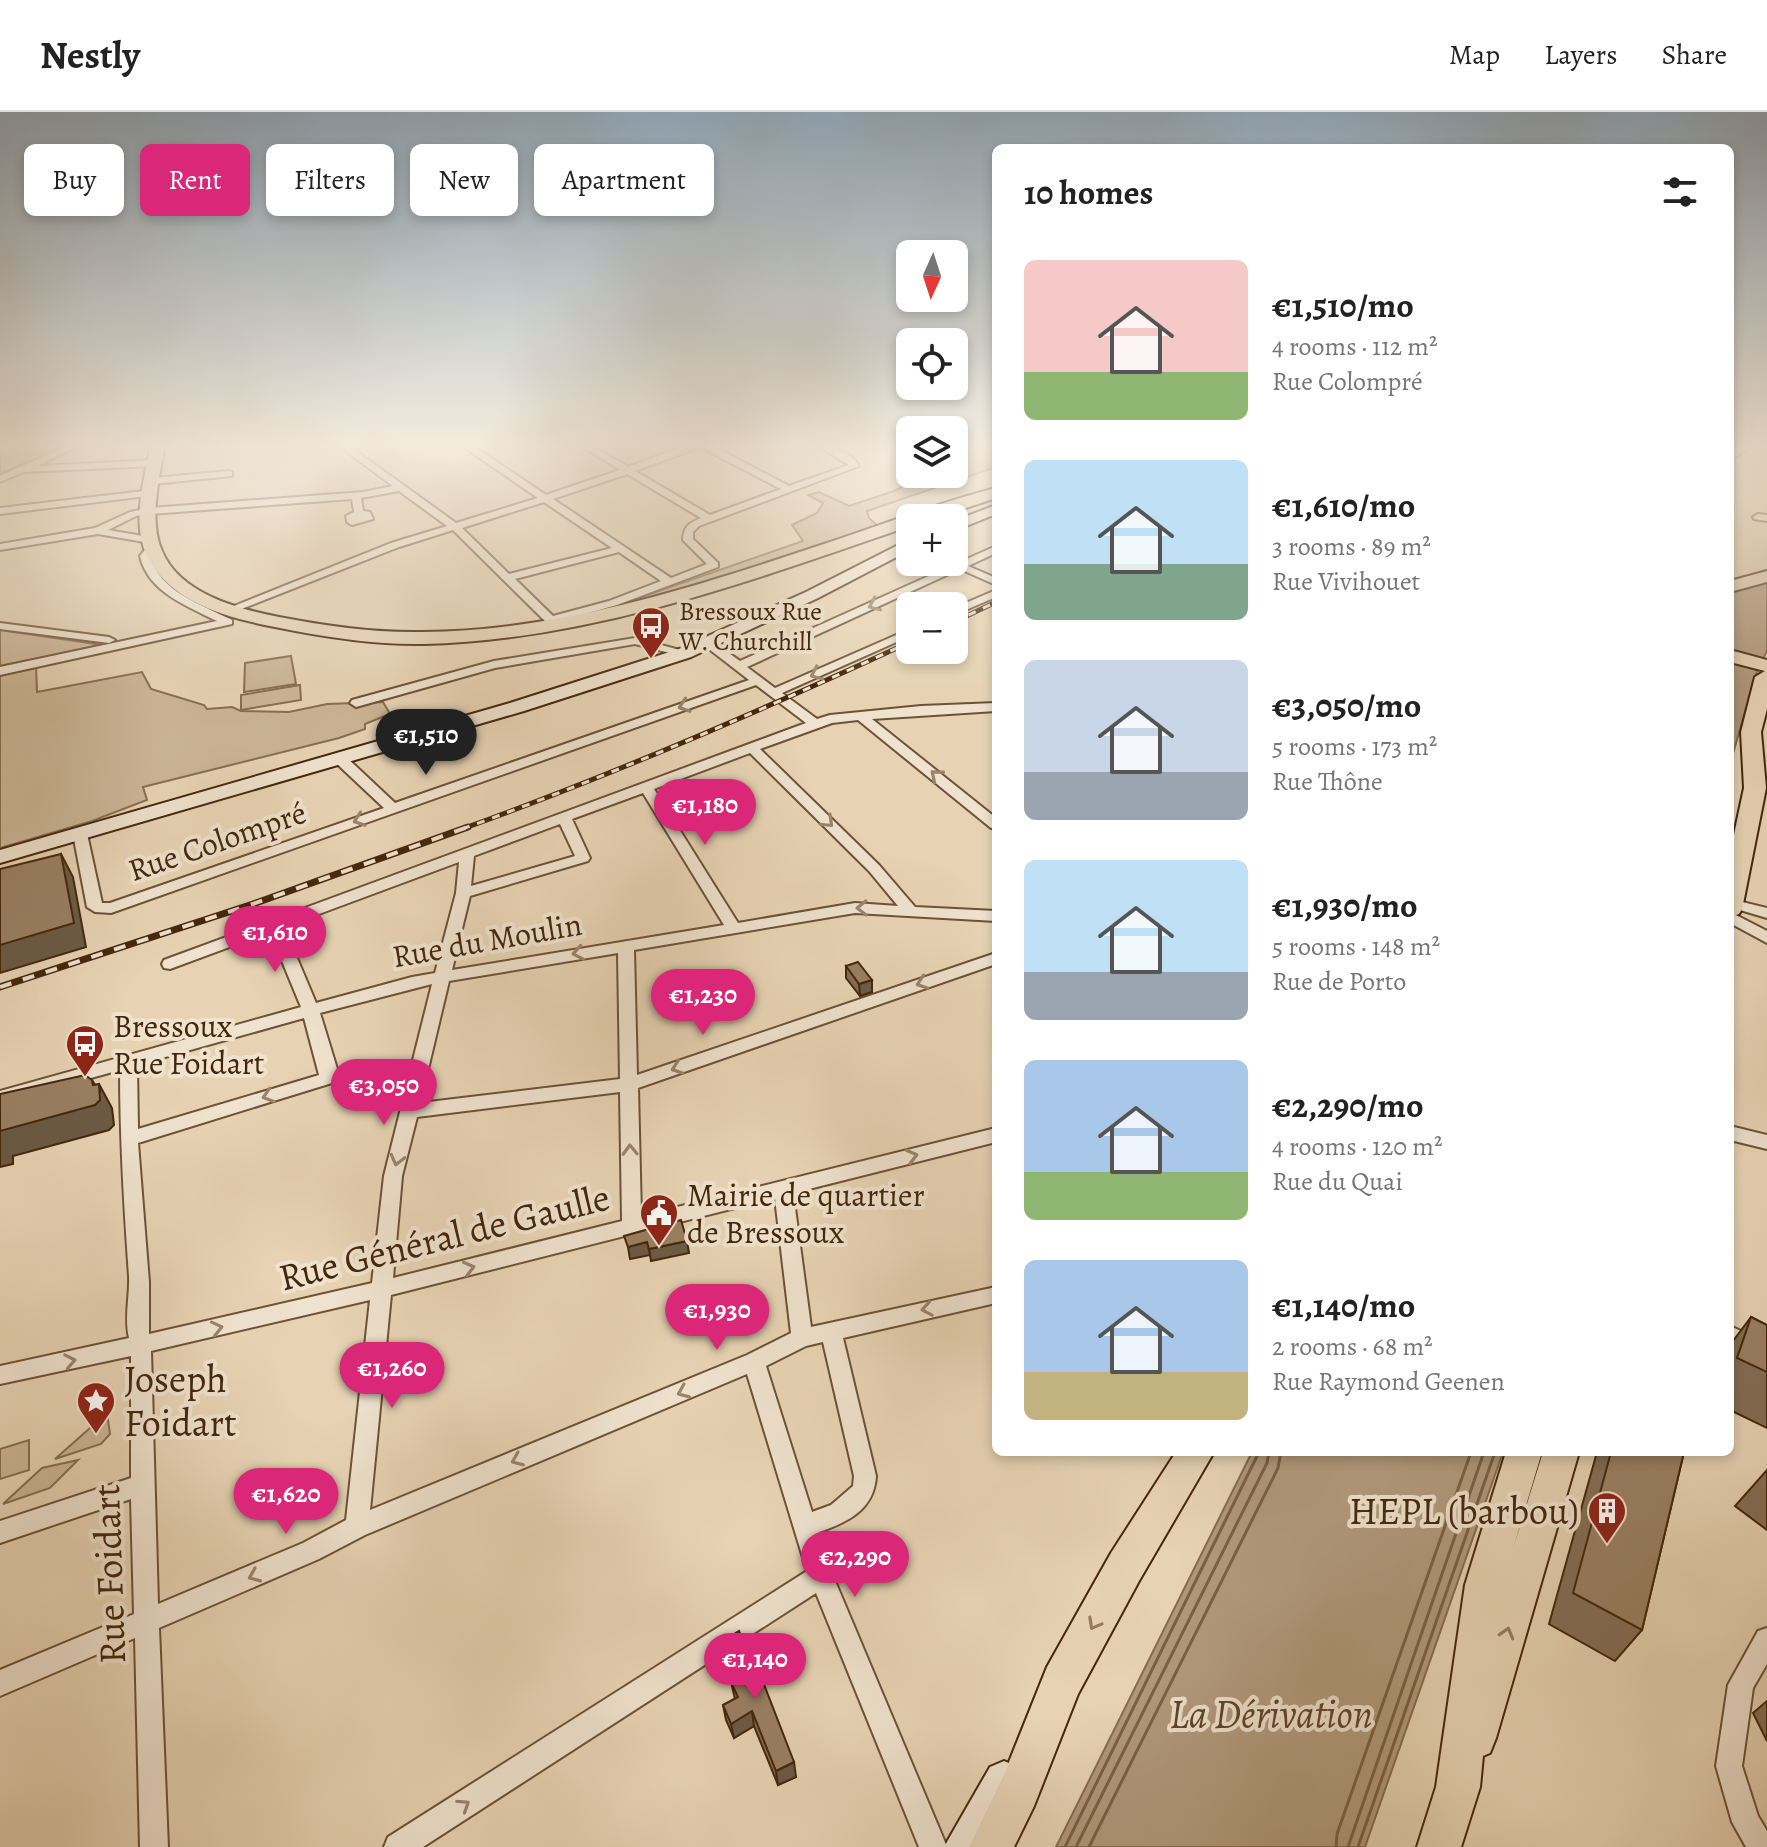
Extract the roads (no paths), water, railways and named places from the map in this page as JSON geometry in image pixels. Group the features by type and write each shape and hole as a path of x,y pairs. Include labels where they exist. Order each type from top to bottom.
{"main road":[{"path":"150,524 151,545 177,582 229,616 382,637 458,638 636,608 896,525"},
{"path":"0,857 340,759 685,653 896,551"},
{"path":"1734,583 1765,577"},
{"path":"1734,657 1764,668 1751,732 1759,785"},
{"path":"1734,897 1767,740"},
{"path":"965,1847 1125,1567 1179,1456"},
{"path":"1125,1567 1194,1456"},
{"path":"1458,1787 1484,1585 1523,1456"},
{"path":"1439,1847 1492,1688 1560,1456"},
{"path":"991,1847 1019,1791 1062,1682"}],"street":[{"path":"0,547 98,531 112,524"},
{"path":"0,671 229,616 395,545 457,524"},
{"path":"584,524 670,582"},
{"path":"453,525 551,624 714,565 686,535 691,527 698,524"},
{"path":"98,531 151,545"},
{"path":"0,556 25,543"},
{"path":"505,578 620,549"},
{"path":"968,560 992,550"},
{"path":"968,569 992,580"},
{"path":"739,666 930,576"},
{"path":"968,606 992,595"},
{"path":"0,626 126,643"},
{"path":"773,693 896,638"},
{"path":"356,703 511,661 635,641 685,653"},
{"path":"709,644 815,724"},
{"path":"480,656 511,661"},
{"name":"Rue Colompré","path":"80,834 95,907 103,909 757,681"},
{"path":"170,964 830,719 992,707"},
{"path":"861,716 992,822"},
{"path":"752,748 874,868 909,909"},
{"path":"340,759 392,808"},
{"path":"646,787 733,927"},
{"path":"463,893 583,858 564,817"},
{"path":"357,1527 393,1176 444,976 463,893 467,853"},
{"name":"Rue du Moulin","path":"0,1097 310,1009 444,976 855,908 992,916"},
{"path":"1734,910 1767,913"},
{"path":"1734,912 1767,938"},
{"path":"129,1139 326,1079 329,1072 310,1009 275,925"},
{"path":"626,945 632,1228"},
{"path":"409,1111 627,1085 992,959"},
{"name":"Rue Foidart","path":"128,1060 129,1139 139,1282 137,1328 141,1346 142,1485 154,1847"},
{"path":"1734,1134 1767,1142"},
{"name":"Rue Général de Gaulle","path":"0,1375 141,1346 632,1228 992,1136"},
{"path":"783,1190 802,1338"},
{"path":"0,1683 311,1551 357,1527 754,1362 802,1338 992,1296"},
{"path":"806,1525 838,1514 864,1491 865,1476 831,1331"},
{"path":"1734,1337 1767,1353"},
{"path":"754,1362 821,1576 933,1847"},
{"path":"0,1532 142,1485"},
{"path":"398,1847 821,1576"},
{"path":"1761,1847 1746,1822 1729,1766 1741,1685 1767,1640"}],"water":[{"path":"1767,582 1767,651 1756,674 1734,750 1734,591"},
{"name":"La Dérivation","path":"1250,1456 1502,1456 1365,1847 1056,1847"}],"railway":[{"path":"968,615 992,604"},
{"path":"462,829 688,740 896,648"},
{"path":"0,987 253,904 468,827"}],"place":[{"name":"Bressoux Rue W. Churchill","path":"651,660"},
{"name":"Bressoux Rue Foidart","path":"85,1078"},
{"name":"Mairie de quartier de Bressoux","path":"659,1247"},
{"name":"Joseph Foidart","path":"96,1435"},
{"name":"HEPL (barbou)","path":"1607,1545"}]}
